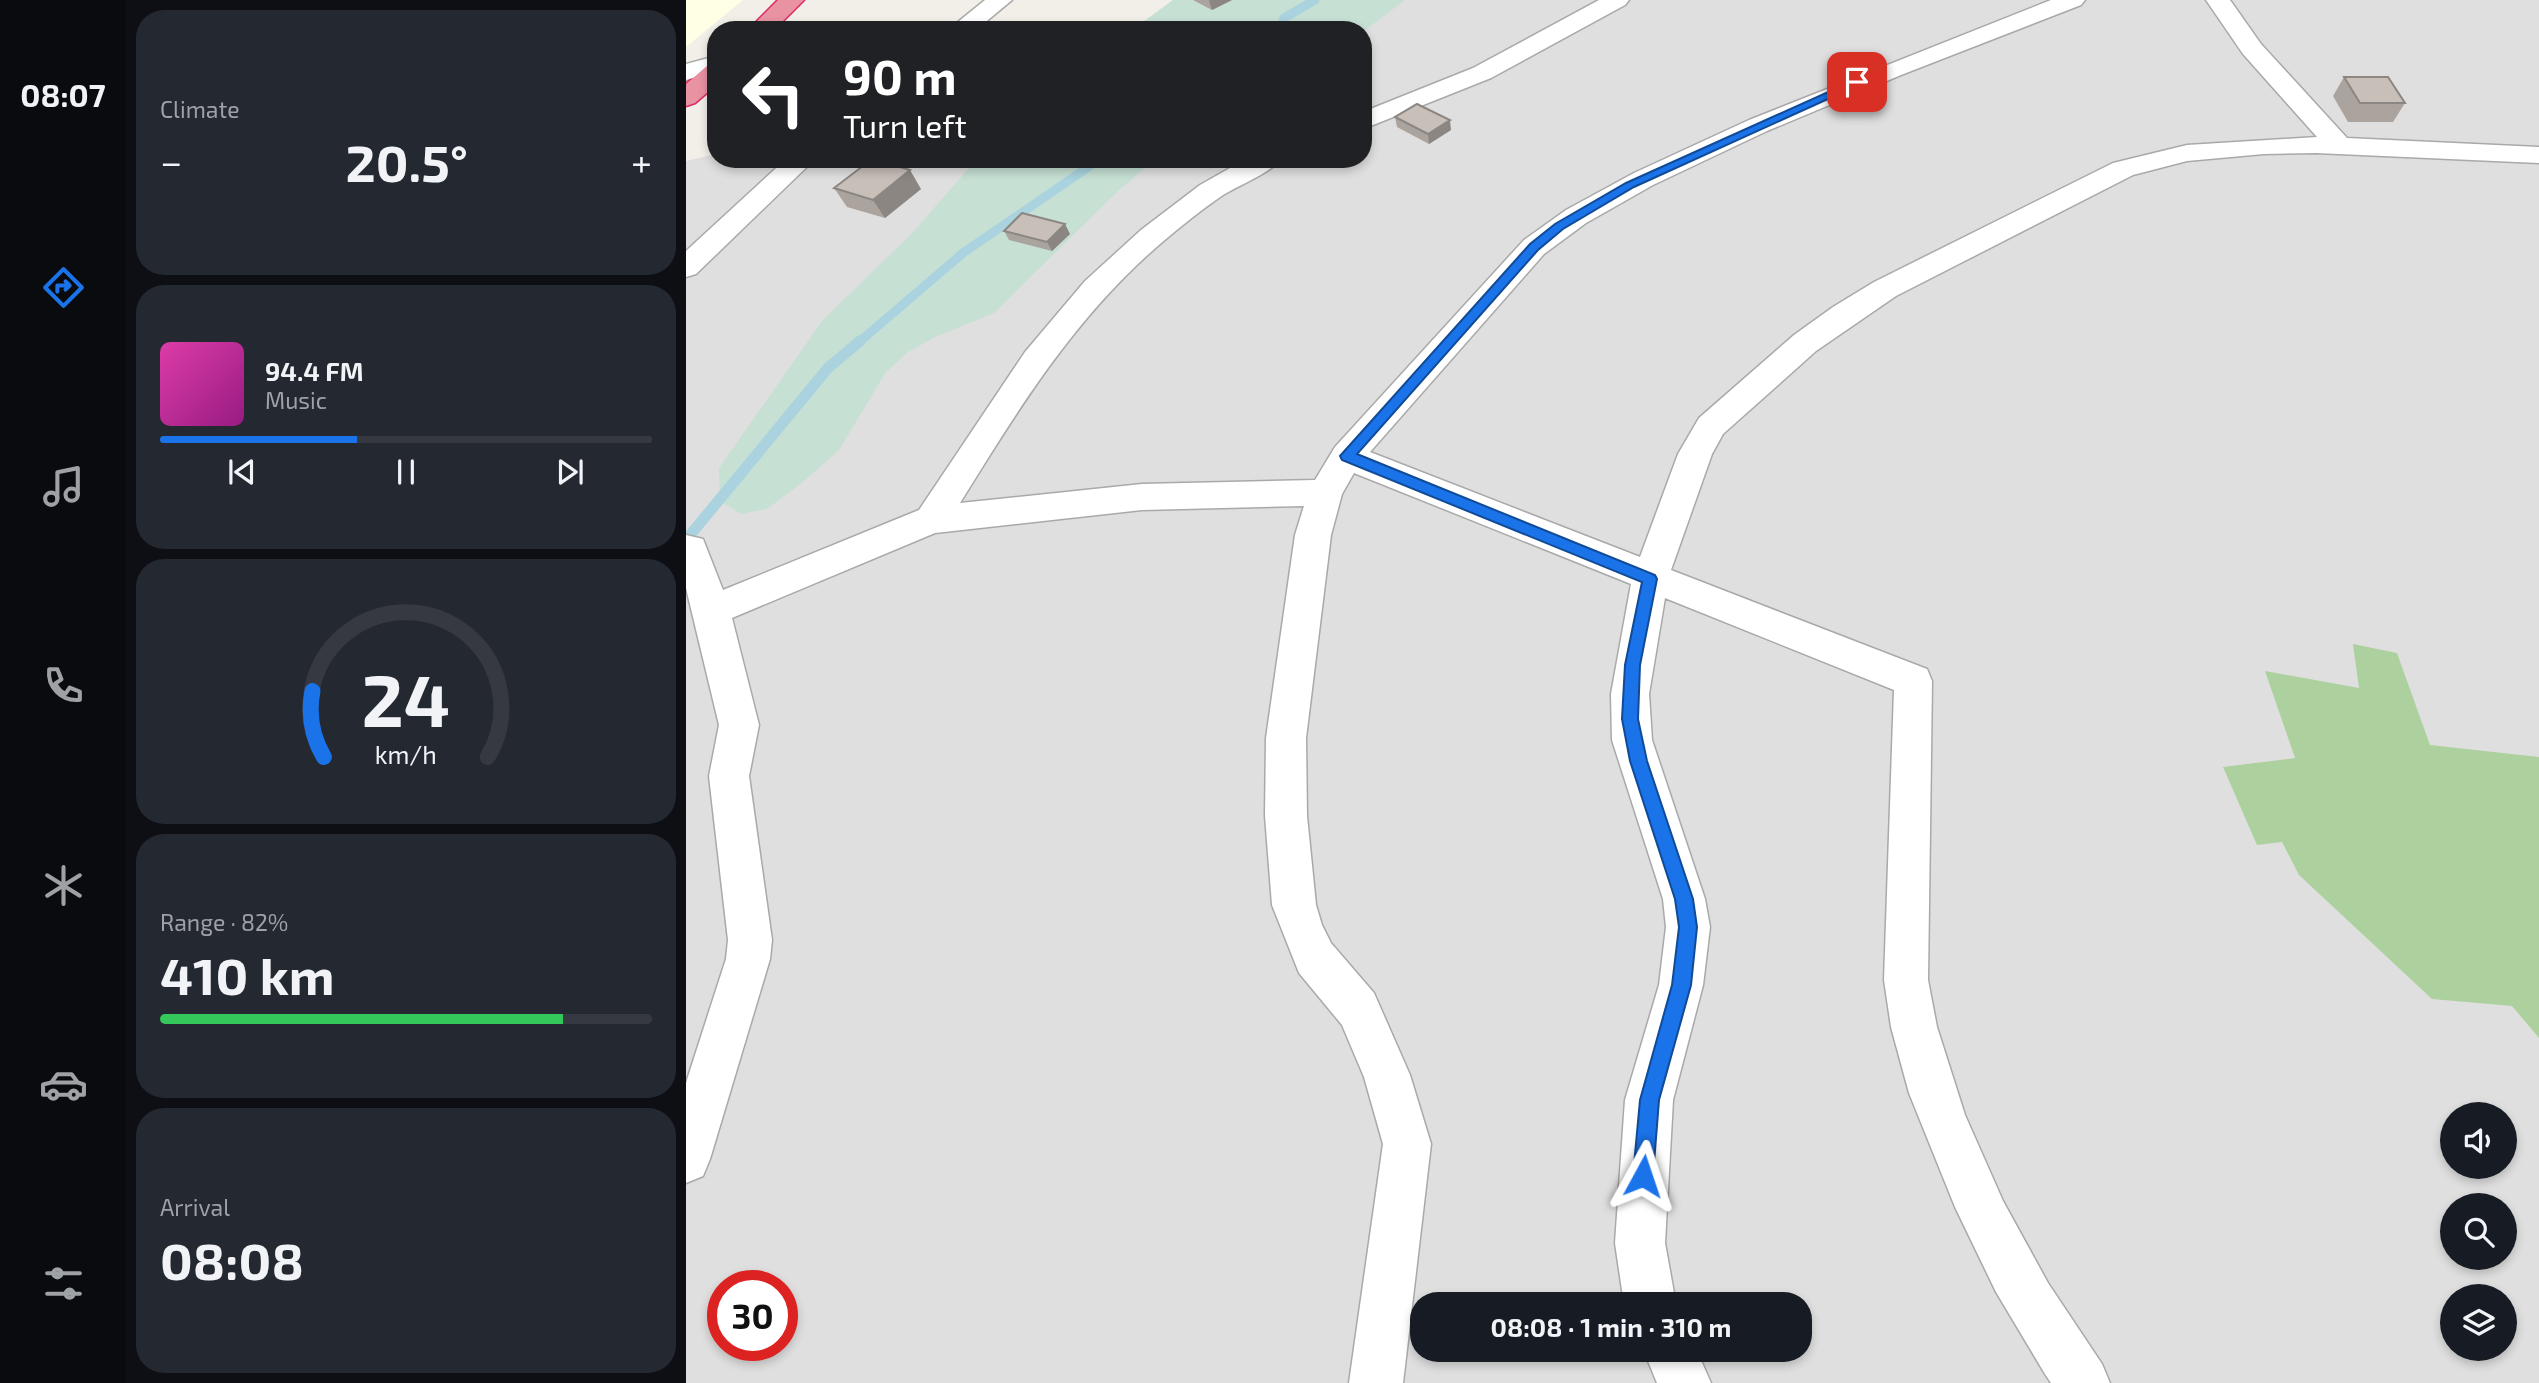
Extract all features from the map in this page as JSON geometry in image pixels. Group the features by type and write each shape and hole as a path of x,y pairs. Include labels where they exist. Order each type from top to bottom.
{"highway":[{"path":"770,21 792,0"},
{"path":"686,98 707,79"}],"street":[{"path":"972,21 1000,0"},
{"path":"1372,117 1482,74 1617,0"},
{"path":"1376,1383 1407,1144 1387,1075 1358,1009 1315,958 1302,931 1294,905 1286,816 1286,738 1313,536 1325,493 1347,456 1534,247 1598,201 1818,97 2073,0"},
{"path":"2218,0 2252,50 2339,146"},
{"path":"686,72 707,66"},
{"path":"1648,1292 1640,1243 1649,1100 1681,985 1688,927 1684,899 1639,761 1630,719 1633,665 1650,579 1695,454 1711,426 1805,343 1844,314 1885,289 2123,170 2163,157 2229,148 2339,146 2539,155"},
{"path":"686,267 792,168"},
{"path":"931,520 1037,359 1071,316 1124,261 1193,204 1249,168"},
{"path":"1347,456 1650,579 1913,681 1906,980 1913,1029 1931,1094 1991,1234 2031,1307 2083,1383"},
{"path":"712,610 931,520 1142,497 1325,493"},
{"path":"686,1158 748,960 750,940 729,776 739,725 712,610 688,549"},
{"path":"1675,1362 1684,1383"}],"shaded area":[{"path":"686,0 743,0 718,21 707,21 707,30 686,47"},
{"path":"1173,0 1405,0 1372,25 1372,21 1144,21"},
{"path":"1368,0 2539,0 2539,1383 686,1383 686,161 707,156 707,168 1372,168 1372,21 1364,21"},
{"path":"969,168 1145,168 1118,191 994,313 935,337 908,352 886,372 839,450 803,482 767,509 741,514 720,501 719,468 822,321 913,232"}],"green space":[{"path":"2353,644 2397,653 2430,745 2539,757 2539,1038 2512,1006 2432,999 2299,875 2282,842 2257,845 2223,767 2295,758 2265,671 2359,688"}],"building":[{"path":"2344,77 2388,77 2405,103 2360,103"},
{"path":"1417,104 1450,120 1428,134 1395,117"},
{"path":"860,168 910,170 873,200 834,188"},
{"path":"1022,213 1065,224 1047,242 1004,231"}],"waterway":[{"path":"1283,21 1315,0"},
{"path":"858,343 963,253 1087,168"},
{"path":"686,540 828,368 860,341"}],"route":[{"path":"1643,1176 1649,1100 1655,1070 1681,985 1688,927 1684,899 1632,740 1630,694 1633,665 1650,579 1347,456 1534,247 1559,226 1598,201 1630,185 1818,97 1857,82"}]}
